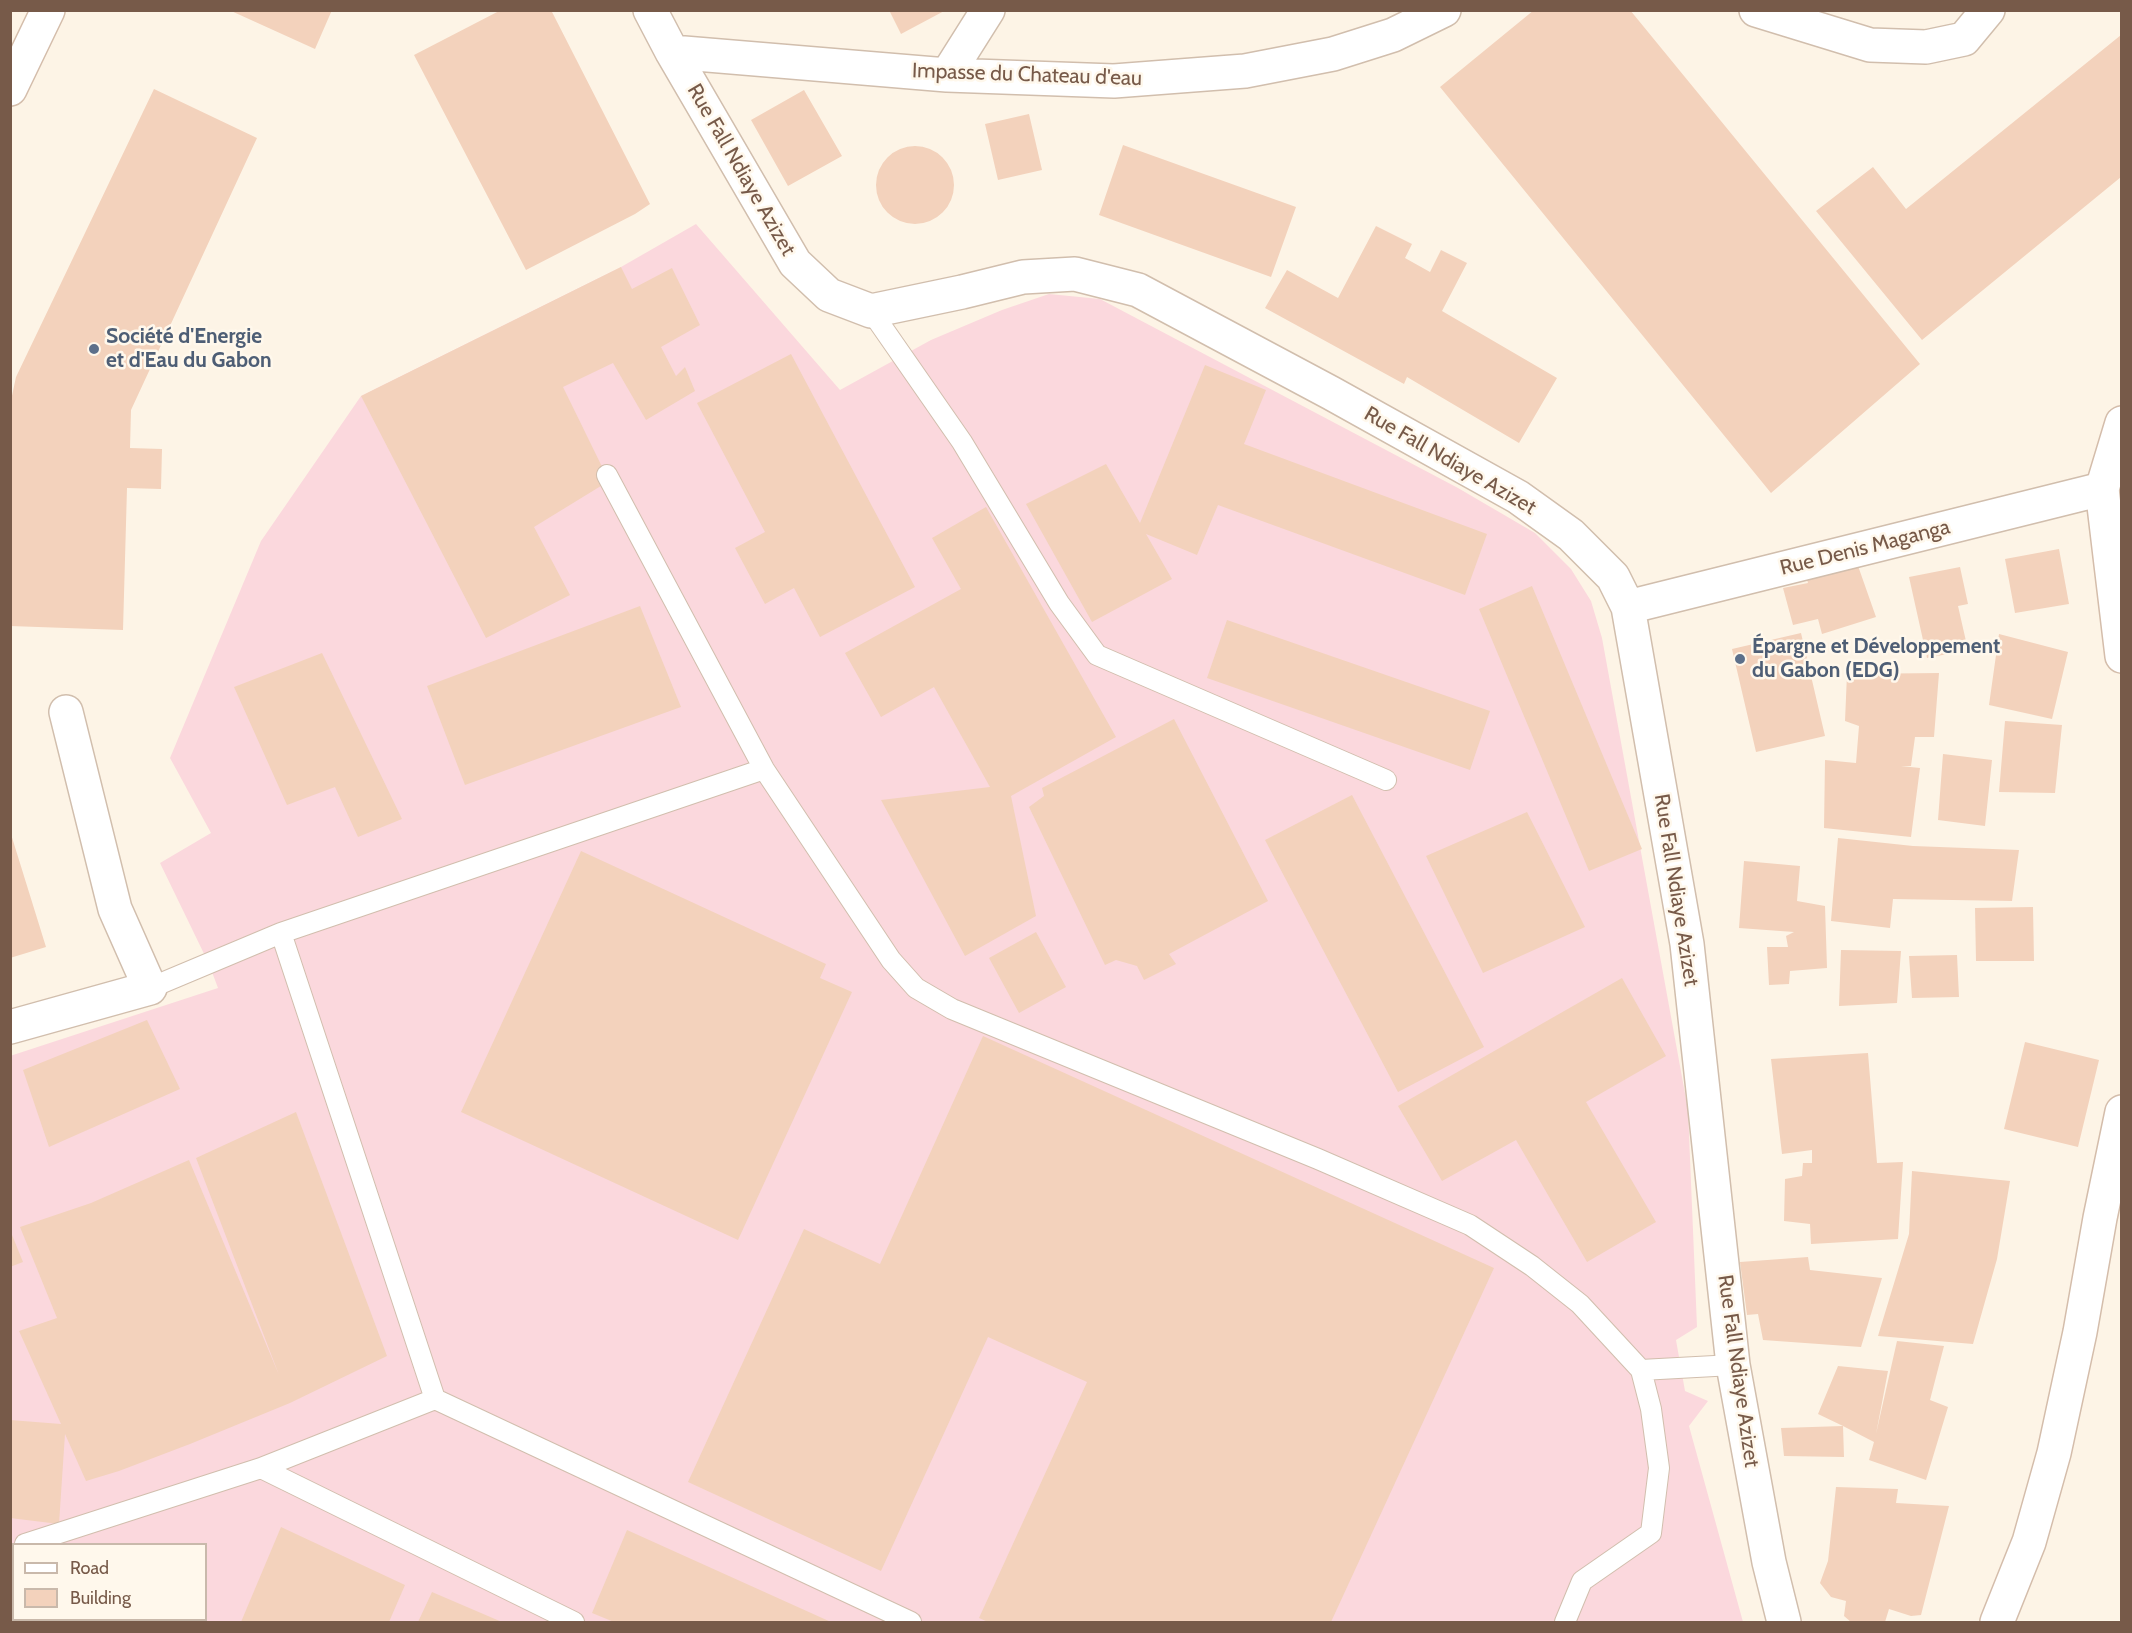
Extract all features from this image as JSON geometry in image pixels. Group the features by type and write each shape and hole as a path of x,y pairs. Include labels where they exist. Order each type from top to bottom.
{"street":[{"path":"10,88 48,10"},
{"name":"Rue Fall Ndiaye Azizet","path":"650,10 795,263 829,295 871,311 962,292 1023,276 1075,274 1138,290 1342,399 1518,497 1571,535 1613,577 1628,608 1688,944 1733,1365 1768,1562 1784,1623"},
{"path":"947,75 988,10"},
{"name":"Impasse du Chateau d'eau","path":"672,52 947,75 1114,81 1245,71 1333,54 1393,34 1444,10"},
{"path":"1756,10 1870,45 1926,47 1965,39 1988,10"},
{"path":"2121,423 2102,489 2121,656"},
{"name":"Rue Denis Maganga","path":"1628,608 2102,489"},
{"path":"10,1027 150,988 115,909 66,712"},
{"path":"1997,1623 2029,1542 2054,1453 2080,1332 2121,1112"}],"lane":[{"path":"871,311 962,442 1059,603 1097,655 1386,780"},
{"path":"607,475 765,769 891,960 916,988 952,1009 1318,1159 1470,1225 1532,1266 1580,1304 1641,1370 1651,1409 1659,1468 1651,1533 1582,1581 1565,1623"},
{"path":"150,988 281,933 765,769"},
{"path":"281,933 435,1399 911,1623"},
{"path":"1641,1370 1733,1365"},
{"path":"32,1543 261,1468 435,1399"},
{"path":"261,1468 574,1623"}],"shaded area":[{"path":"696,224 840,390 931,340 1002,310 1049,294 1100,299 1458,488 1535,533 1571,569 1591,601 1602,638 1688,1110 1697,1327 1676,1340 1685,1391 1708,1401 1689,1426 1743,1622 11,1622 10,1056 218,988 209,964 160,863 211,833 170,758 261,541 361,396 621,267"}],"building":[{"path":"229,10 332,10 315,49"},
{"path":"501,10 551,10 650,204 526,270 414,55"},
{"path":"889,10 946,10 901,34"},
{"path":"1534,10 1630,10 1920,364 1771,493 1440,87"},
{"path":"2121,35 2121,177 1922,340 1816,211 1873,167 1906,209"},
{"name":"Société d'Energie et d'Eau du Gabon","path":"154,89 257,138 131,410 130,448 162,449 161,489 127,488 123,630 10,626 10,405 16,377"},
{"path":"804,90 842,156 788,186 751,120"},
{"path":"1029,114 1042,170 998,180 985,124"},
{"path":"1123,145 1296,207 1271,277 1099,215"},
{"path":"915,146 930,149 947,163 954,185 951,200 937,217 915,224 900,221 883,207 876,185 879,170 893,153"},
{"path":"1376,226 1412,244 1405,258 1430,272 1441,250 1467,263 1442,311 1557,378 1519,443 1407,377 1404,384 1265,308 1287,270 1338,298"},
{"path":"621,267 632,289 672,268 700,325 661,347 676,376 685,367 695,391 646,420 613,363 563,387 609,481 534,527 570,595 486,638 361,396"},
{"path":"791,354 915,587 820,637 794,588 765,604 735,548 765,532 697,403"},
{"path":"1205,365 1266,390 1244,444 1487,534 1465,595 1218,505 1197,555 1146,534 1172,579 1092,622 1026,504 1106,464 1140,523"},
{"path":"986,507 1116,737 1011,796 1036,916 965,956 881,800 990,787 934,687 881,717 845,653 961,589 932,538"},
{"path":"2059,549 2069,604 2015,613 2005,559"},
{"path":"1857,563 1876,617 1822,634 1818,619 1793,625 1783,588 1808,583 1805,573"},
{"path":"1960,567 1968,604 1958,606 1968,650 1927,658 1909,577"},
{"path":"1532,586 1642,849 1589,871 1479,609"},
{"path":"640,606 681,707 465,785 427,686"},
{"path":"1227,620 1490,711 1470,770 1207,678"},
{"path":"1801,633 1825,736 1756,752 1732,649"},
{"path":"1999,634 2068,652 2052,719 1989,705"},
{"path":"322,653 402,819 358,837 335,787 287,805 234,687"},
{"path":"1939,673 1934,737 1915,737 1911,766 1901,766 1920,768 1911,837 1824,828 1825,760 1856,763 1859,726 1845,721 1847,674"},
{"path":"1174,719 1268,901 1169,954 1176,964 1144,980 1137,966 1116,960 1105,965 1029,807 1044,796 1042,788"},
{"path":"2005,721 2062,725 2055,793 1999,792"},
{"path":"1943,754 1992,760 1985,826 1938,820"},
{"path":"1352,795 1484,1047 1398,1092 1265,840"},
{"path":"1527,812 1585,927 1483,973 1426,856"},
{"path":"10,831 46,947 10,958"},
{"path":"1838,838 1913,846 2019,850 2012,901 1893,899 1890,928 1831,921"},
{"path":"581,851 826,964 820,978 852,992 738,1240 461,1112"},
{"path":"1744,861 1800,866 1797,901 1825,906 1827,968 1790,971 1789,984 1769,985 1767,947 1788,947 1786,936 1794,932 1739,928"},
{"path":"2033,907 2034,961 1976,961 1975,908"},
{"path":"1036,932 1066,987 1019,1013 989,958"},
{"path":"1841,950 1901,951 1897,1003 1839,1006"},
{"path":"1957,955 1959,997 1912,998 1909,956"},
{"path":"1622,978 1666,1056 1586,1102 1656,1222 1587,1262 1516,1140 1442,1181 1398,1106"},
{"path":"147,1020 180,1089 49,1147 23,1070"},
{"path":"983,1036 1494,1268 1331,1622 988,1622 979,1618 1087,1382 988,1337 881,1571 688,1482 804,1229 880,1264"},
{"path":"2025,1042 2099,1060 2078,1147 2004,1129"},
{"path":"1868,1053 1877,1163 1903,1162 1898,1239 1811,1244 1810,1224 1784,1221 1785,1179 1802,1176 1803,1163 1812,1163 1812,1150 1782,1154 1771,1059"},
{"path":"296,1112 387,1356 290,1403 190,1444 86,1481 65,1434 59,1524 10,1518 10,1420 61,1424 19,1331 57,1318 20,1227 91,1203 189,1160 279,1375 196,1158"},
{"path":"1912,1171 2010,1181 1997,1259 1973,1344 1878,1336 1909,1234"},
{"path":"10,1230 23,1262 10,1267"},
{"path":"1808,1257 1810,1270 1882,1278 1861,1347 1763,1340 1758,1314 1747,1315 1740,1262"},
{"path":"1897,1341 1944,1346 1930,1400 1948,1407 1926,1480 1869,1460 1874,1442 1818,1414 1838,1366 1888,1371 1876,1434"},
{"path":"1843,1426 1844,1457 1784,1456 1781,1428"},
{"path":"1836,1487 1898,1489 1896,1503 1949,1506 1921,1615 1911,1616 1889,1609 1885,1622 1851,1622 1844,1616 1846,1601 1831,1597 1820,1583 1828,1561"},
{"path":"281,1527 405,1585 389,1622 241,1622"},
{"path":"627,1530 831,1622 614,1622 592,1613"},
{"path":"432,1592 502,1622 418,1622"},
{"path":"12,1616 12,1621 170,1622 10,1622"}],"place":[{"name":"Société d'Energie et d'Eau du Gabon","path":"94,349"},
{"name":"Épargne et Développement du Gabon (EDG)","path":"1740,659"}]}
